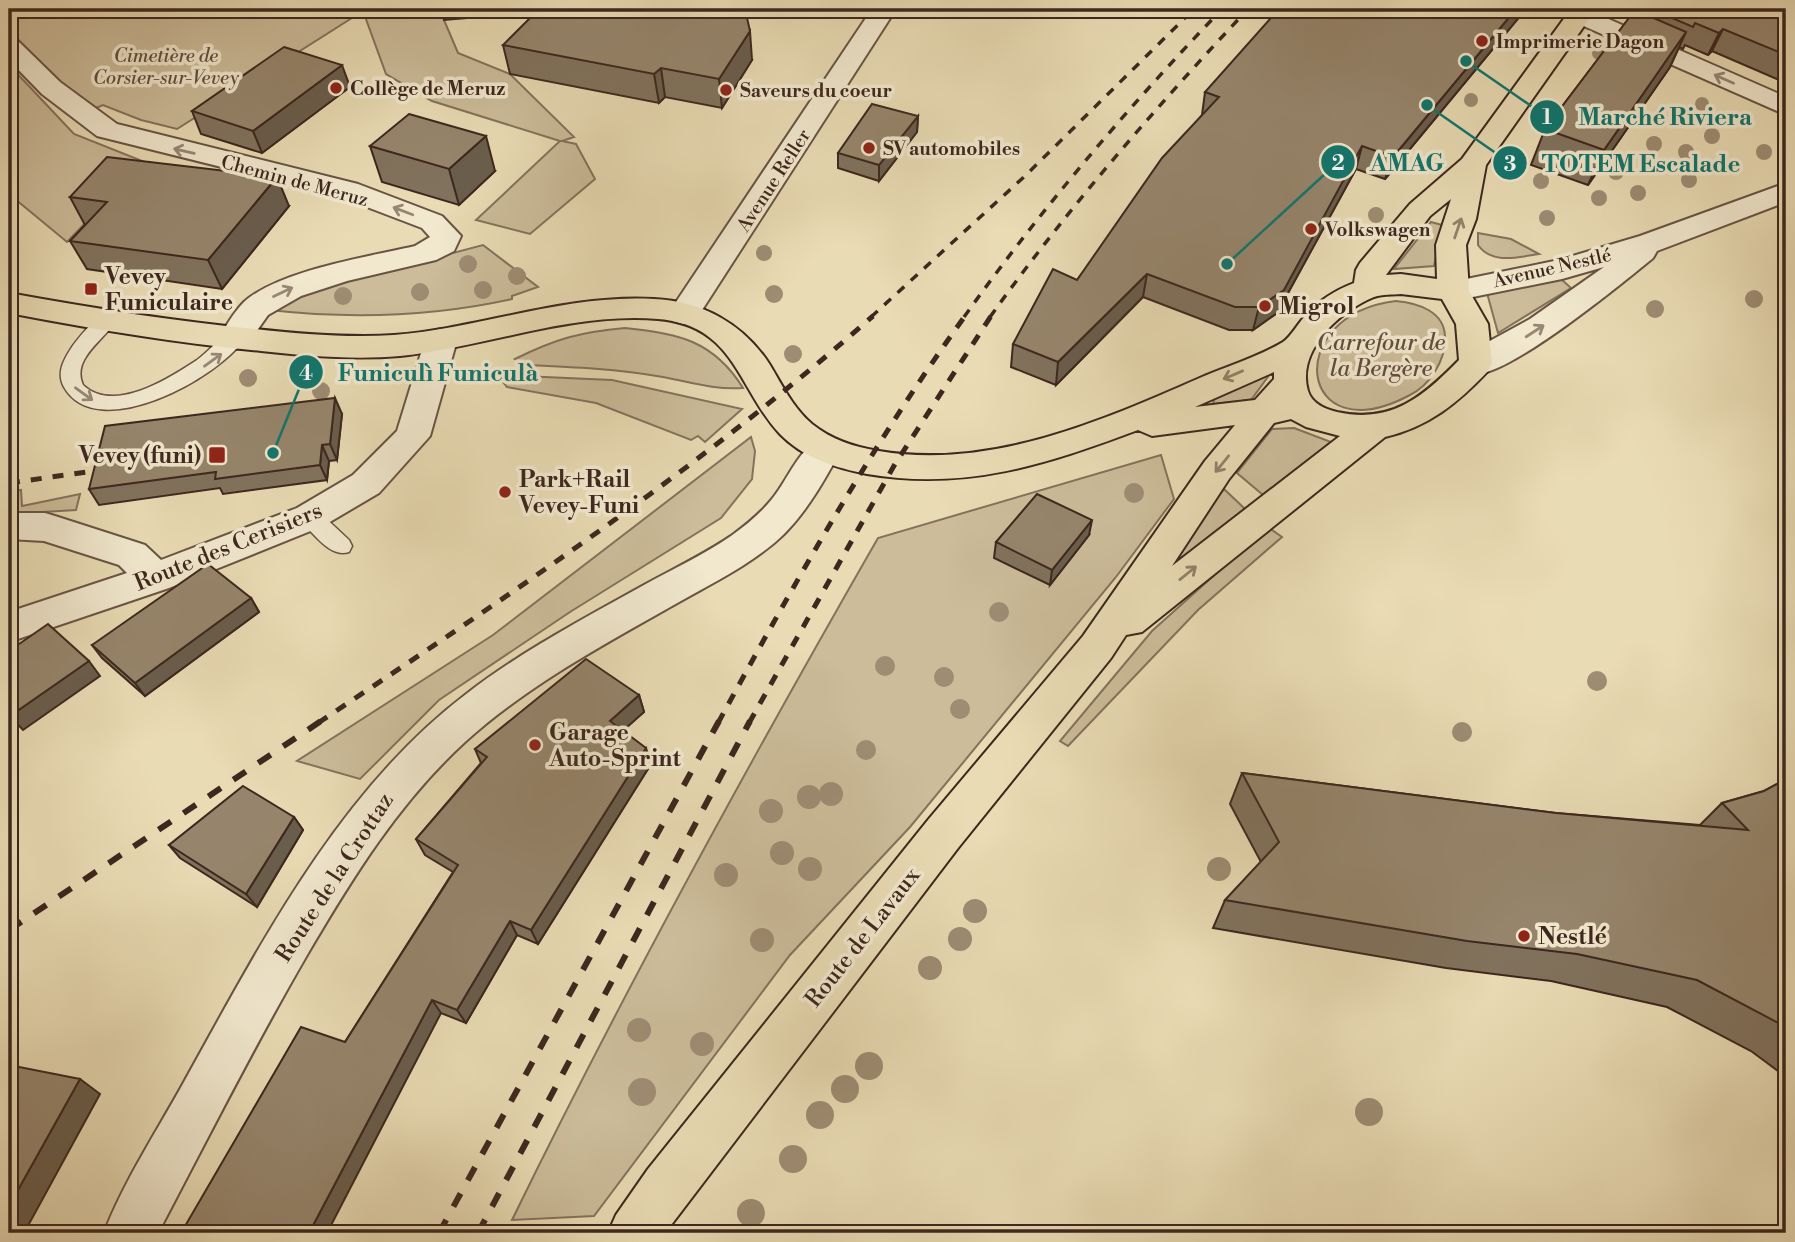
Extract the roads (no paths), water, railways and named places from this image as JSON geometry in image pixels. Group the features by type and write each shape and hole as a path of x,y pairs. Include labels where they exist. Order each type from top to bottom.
{"main road":[{"path":"1369,288 1371,270 1420,210 1472,165 1581,12"},
{"path":"1296,397 1350,428 1374,428 1403,421 1421,413 1443,397 1476,363 1472,324 1453,291 1451,246 1461,219 1472,165"},
{"path":"1296,397 1296,349 1306,333 1349,298 1369,288 1401,284 1453,291"},
{"path":"9,303 107,321 235,338 355,347 441,340 596,310 642,308 684,314 709,323 730,338 750,360 793,426 824,450 887,466 962,468 988,464 1108,430 1296,349"},
{"path":"1108,430 1266,411 1296,397"},
{"path":"1097,647 1217,470 1266,411"},
{"path":"1097,647 1374,428"},
{"name":"Route de Lavaux","path":"634,1233 666,1187 943,834 1097,647"}],"street":[{"name":"Avenue Reller","path":"684,314 884,9"},
{"path":"1581,12 1786,107"},
{"name":"Chemin de Meruz","path":"9,46 51,88 107,130 348,190 432,222 446,236 443,244 425,253 295,287 273,297 256,309 235,338"},
{"name":"Avenue Nestlé","path":"1453,291 1562,269 1651,243 1786,192"},
{"name":"Avenue Nestlé","path":"1476,363 1509,348 1590,295 1651,243"},
{"name":"Route des Cerisiers","path":"9,627 156,578 310,517 366,484 413,436 441,340"},
{"name":"Route de la Crottaz","path":"130,1233 260,991 355,837 395,785 430,748 474,710 618,618 735,551 771,524 791,502 824,450"},
{"path":"9,526 46,527 132,555 156,578"}],"lane":[{"path":"107,321 74,360 70,375 71,384 82,396 103,403 130,401 187,376 223,352 235,338"},
{"path":"310,517 341,546"}],"railway":[{"path":"871,317 1025,176 1194,9"},
{"path":"964,317 1087,158 1222,9"},
{"path":"990,317 1050,237 1114,159 1248,9"},
{"path":"318,723 532,578 672,478 740,426 873,316"},
{"path":"718,723 805,567 866,465 965,316"},
{"path":"749,723 895,464 991,316"},
{"path":"9,483 108,469"},
{"path":"9,930 321,721"},
{"path":"439,1233 719,721"},
{"path":"478,1233 750,721"}],"place":[{"name":"Imprimerie Dagon","path":"1482,41"},
{"name":"Marché Riviera","path":"1466,61"},
{"name":"Collège de Meruz","path":"336,88"},
{"name":"Saveurs du coeur","path":"726,90"},
{"name":"TOTEM Escalade","path":"1427,105"},
{"name":"SV automobiles","path":"869,148"},
{"name":"Volkswagen","path":"1311,229"},
{"name":"AMAG","path":"1227,264"},
{"name":"Vevey Funiculaire","path":"91,289"},
{"name":"Migrol","path":"1265,306"},
{"name":"Funiculì Funiculà","path":"273,453"},
{"name":"Vevey (funi)","path":"217,455"},
{"name":"Park+Rail Vevey-Funi","path":"505,492"},
{"name":"Garage Auto-Sprint","path":"535,745"},
{"name":"Nestlé","path":"1524,936"}],"park label":[{"name":"Cimetière de Corsier-sur-Vevey","path":"166,66"},
{"name":"Carrefour de la Bergère","path":"1381,355"}]}
